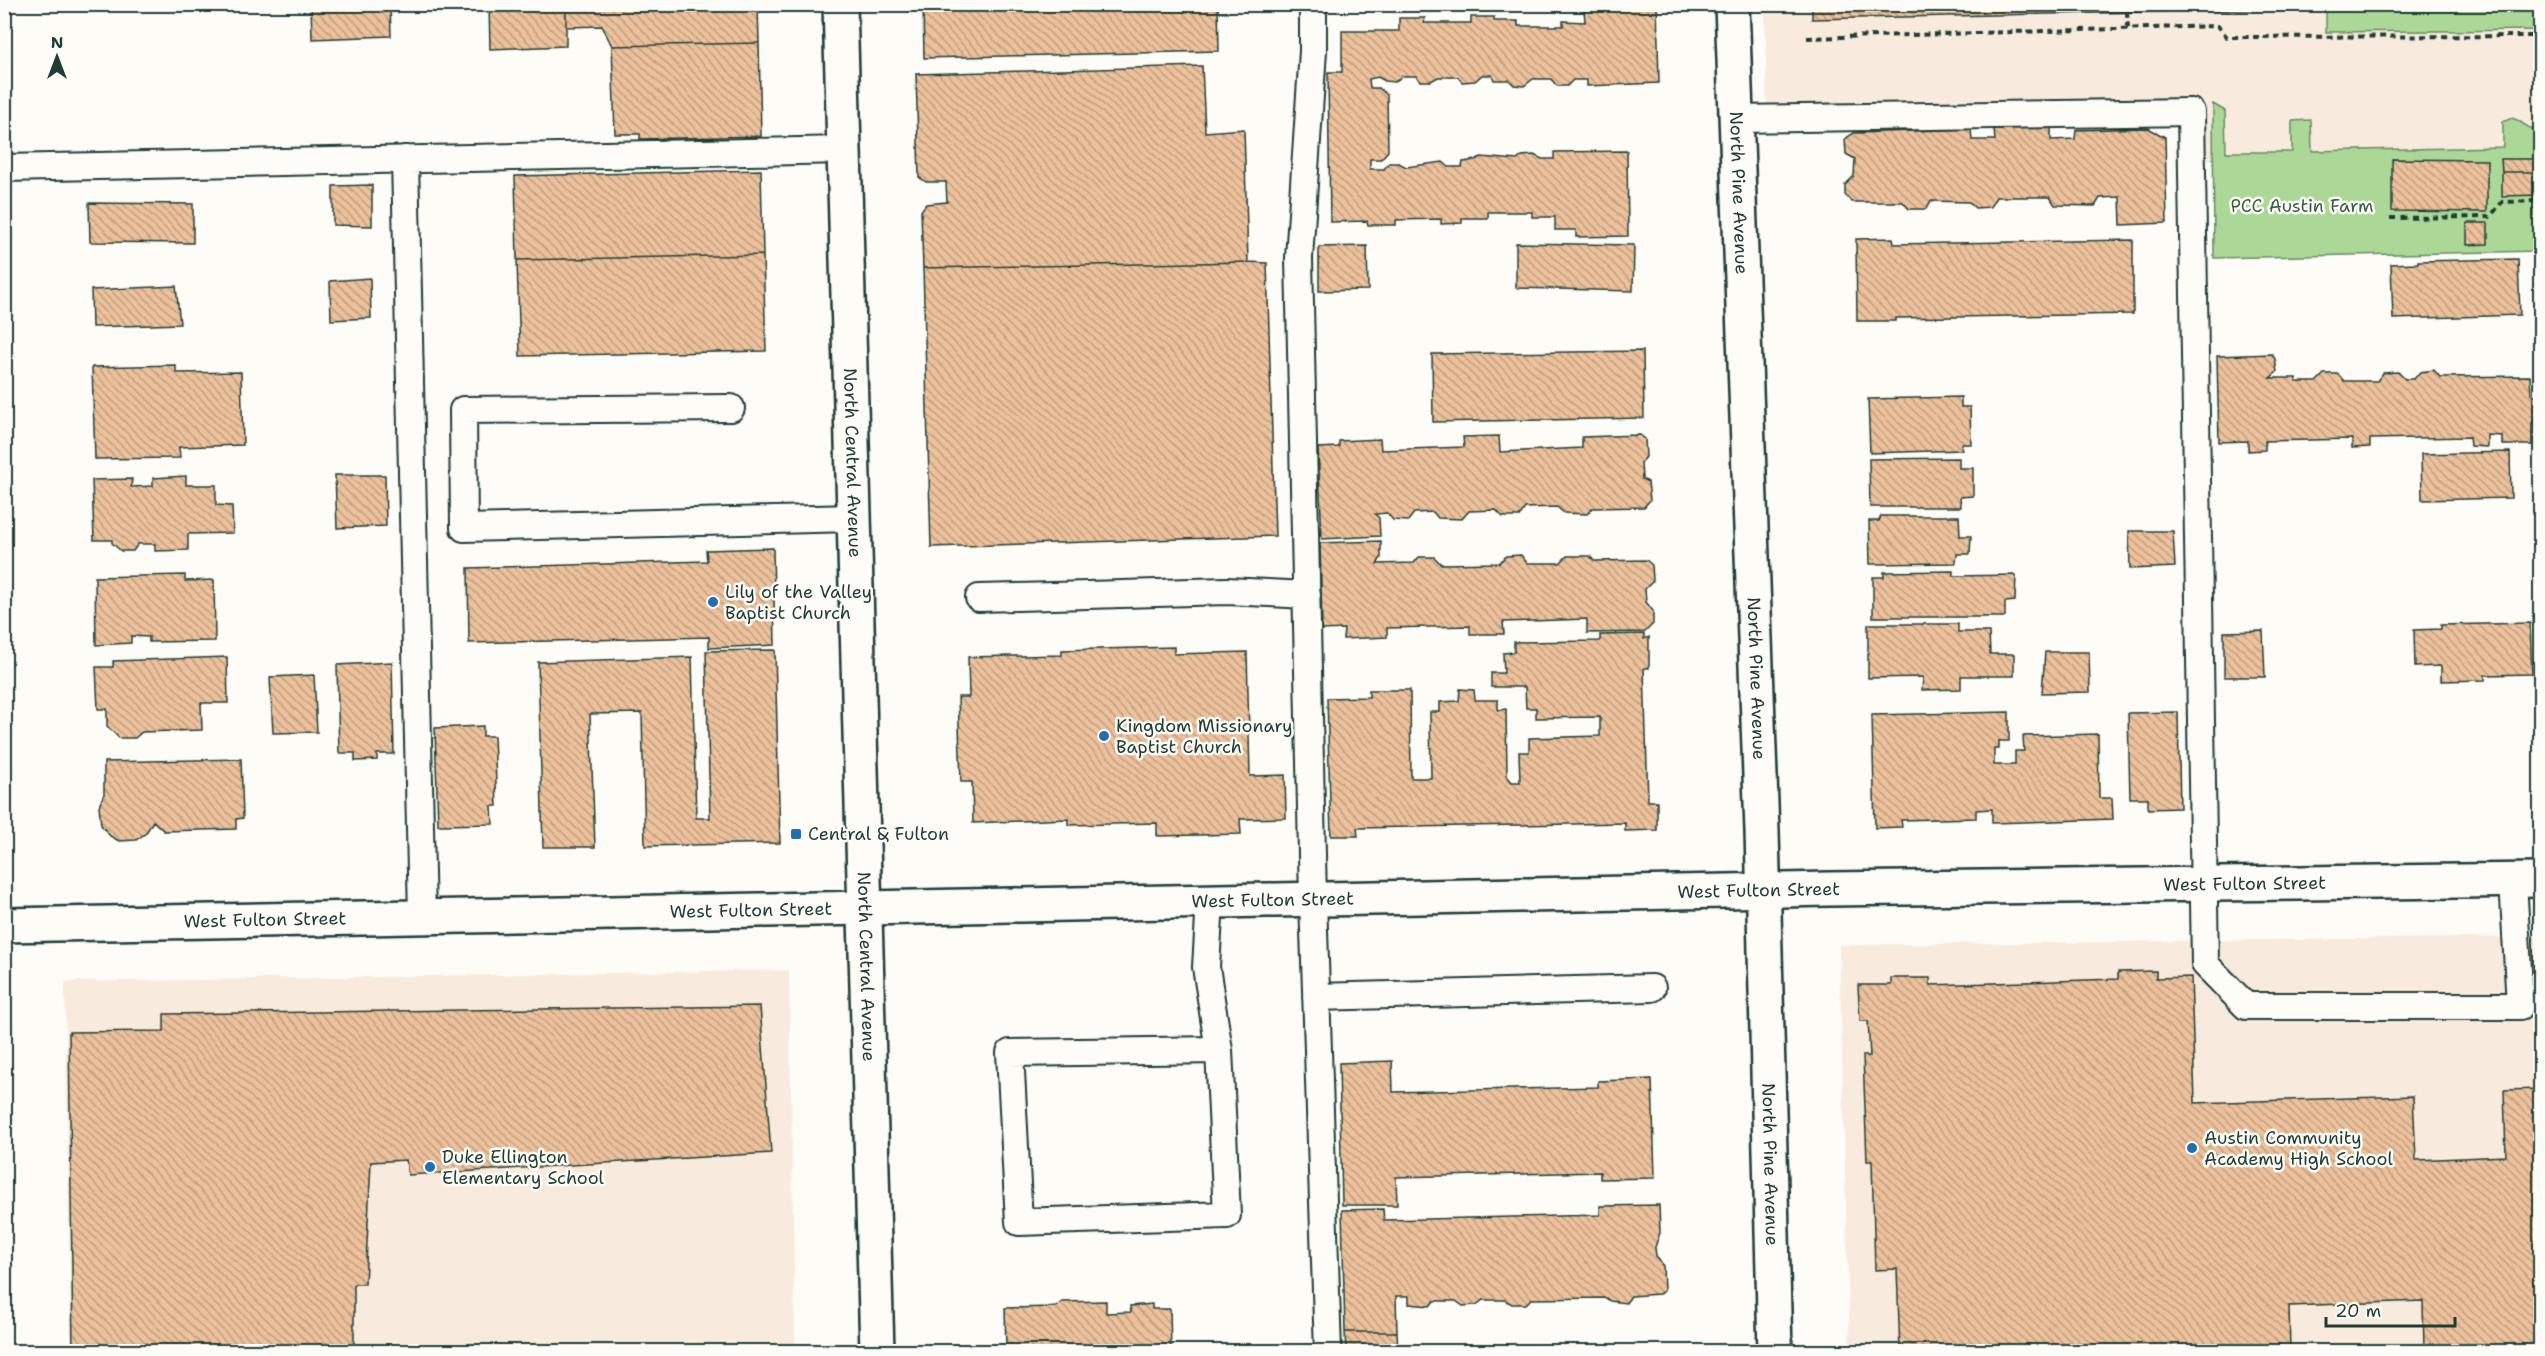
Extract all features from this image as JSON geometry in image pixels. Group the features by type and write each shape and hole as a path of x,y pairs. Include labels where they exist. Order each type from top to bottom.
{"street":[{"name":"North Central Avenue","path":"840,4 877,1352"},
{"name":"North Pine Avenue","path":"1732,4 1763,891 1775,1352"},
{"name":"West Fulton Street","path":"4,925 1763,891 2527,880"}],"lane":[{"path":"1313,4 1313,51 1299,258 1313,900 1328,1352"},
{"path":"1736,119 2192,112 2205,964 2246,1006 2520,1006 2527,880"},
{"path":"4,168 844,150"},
{"path":"405,159 422,917"},
{"path":"730,408 463,410 464,528 854,518"},
{"path":"980,598 1227,591 1306,595"},
{"path":"1210,901 1206,967 1219,1050 1227,1215 1018,1222 1010,1053 1219,1050"},
{"path":"1316,997 1652,988"}],"path":[{"path":"2127,12 2128,28"},
{"path":"1807,38 2218,26 2227,37 2536,36"},
{"path":"2390,218 2490,217 2502,202 2541,201"}],"shaded area":[{"path":"1765,5 2540,5 2540,152 2192,160 2191,113 1767,118"},
{"name":"Austin Community Academy High School","path":"2540,937 2540,1351 1850,1351 1839,945"},
{"name":"Duke Ellington Elementary School","path":"789,970 795,1351 71,1351 65,982"}],"green space":[{"path":"2326,5 2540,5 2540,94 2539,30 2326,32"},
{"name":"PCC Austin Farm","path":"2213,104 2225,111 2226,152 2292,152 2292,121 2311,120 2312,151 2503,147 2503,122 2512,118 2516,119 2540,132 2540,251 2214,258"}],"building":[{"path":"311,4 390,4 391,36 312,39"},
{"path":"489,4 566,4 566,46 490,49"},
{"path":"566,4 758,4 759,43 612,46 602,26 566,27"},
{"path":"923,4 1218,4 1219,51 924,58"},
{"path":"1605,4 1657,4 1659,83 1587,86 1587,80 1573,80 1567,86 1557,86 1551,79 1533,79 1524,86 1514,85 1509,80 1494,80 1492,75 1482,75 1475,81 1462,82 1458,77 1438,77 1431,81 1420,81 1416,76 1402,76 1395,82 1385,81 1378,77 1369,79 1370,88 1379,88 1387,95 1388,151 1381,159 1370,159 1370,169 1384,169 1389,163 1399,163 1406,167 1443,162 1449,167 1462,167 1463,162 1477,160 1481,157 1517,160 1522,156 1534,155 1542,159 1554,159 1554,152 1627,151 1628,236 1576,237 1576,230 1555,230 1555,217 1532,217 1532,212 1488,212 1488,218 1462,218 1462,223 1441,224 1441,219 1396,220 1396,225 1368,225 1367,221 1330,222 1328,72 1342,72 1342,31 1399,31 1399,18 1425,18 1424,23 1471,23 1471,17 1494,17 1494,21 1518,21 1518,26 1563,26 1563,21 1585,22 1584,9 1605,8"},
{"path":"1812,4 2326,4 2326,8 1812,19"},
{"path":"759,43 761,136 640,139 640,134 615,134 612,46"},
{"path":"1202,66 1205,132 1244,129 1248,262 923,268 921,211 926,204 947,202 946,182 926,182 919,177 916,74"},
{"path":"2051,127 2051,140 2075,139 2076,130 2148,128 2165,137 2167,223 2121,225 2120,197 2100,198 2095,206 2055,205 2050,197 1996,197 1990,207 1975,208 1969,202 1931,201 1926,209 1909,209 1903,202 1852,202 1845,195 1845,185 1854,176 1855,159 1846,154 1845,139 1854,133 1971,129 1972,140 1995,140 1994,129"},
{"path":"2392,159 2487,160 2487,212 2392,211"},
{"path":"2501,159 2540,159 2540,172 2502,172"},
{"path":"761,170 763,255 517,260 515,176"},
{"path":"2502,172 2540,172 2540,195 2502,196"},
{"path":"372,185 372,226 333,225 333,186"},
{"path":"89,203 193,204 193,243 90,242"},
{"path":"2467,223 2488,223 2488,244 2467,245"},
{"path":"1893,238 1894,244 2133,240 2133,314 1896,318 1896,321 1857,321 1856,239"},
{"path":"1516,243 1634,245 1633,291 1516,288"},
{"path":"1367,246 1368,290 1319,291 1319,247"},
{"path":"763,255 766,351 520,356 517,260"},
{"path":"2518,259 2520,315 2393,319 2391,264 2418,263 2418,261"},
{"path":"1267,263 1275,536 931,547 923,268"},
{"path":"370,278 371,318 331,320 330,281"},
{"path":"176,286 180,324 92,327 91,290"},
{"path":"1643,351 1644,418 1433,422 1432,354"},
{"path":"2272,354 2277,372 2270,378 2296,378 2296,382 2316,382 2324,374 2338,374 2344,381 2377,381 2383,373 2398,372 2405,379 2414,379 2420,372 2434,370 2440,377 2530,376 2531,394 2539,399 2539,417 2532,423 2532,445 2502,445 2502,436 2487,435 2487,447 2470,446 2469,437 2370,439 2370,447 2352,448 2352,439 2265,441 2265,450 2248,451 2248,441 2219,442 2217,356"},
{"path":"176,365 176,373 241,372 243,445 179,447 180,458 95,459 92,367"},
{"path":"1961,397 1961,407 1970,407 1971,444 1961,444 1962,450 1870,453 1868,399"},
{"path":"1640,435 1645,439 1646,457 1641,463 1642,479 1648,482 1650,500 1644,507 1592,508 1587,514 1564,513 1557,507 1525,508 1519,517 1503,517 1496,510 1469,511 1462,519 1438,518 1433,512 1414,513 1408,521 1393,520 1387,513 1375,514 1379,518 1380,536 1322,539 1318,448 1339,447 1339,441 1380,439 1381,450 1464,447 1463,437 1499,436 1500,452 1582,448 1582,437"},
{"path":"2510,452 2511,498 2422,500 2421,454"},
{"path":"1959,458 1959,468 1973,468 1973,496 1960,497 1961,507 1870,507 1869,459"},
{"path":"335,475 385,475 386,526 337,528"},
{"path":"186,476 186,485 216,485 216,505 232,506 233,533 188,534 188,550 155,551 155,544 138,544 133,551 121,551 112,543 112,540 94,540 92,480 132,479 131,487 153,486 153,478"},
{"path":"1881,516 1959,516 1960,536 1971,536 1970,554 1957,554 1956,563 1870,564 1869,521 1879,521"},
{"path":"2129,531 2173,531 2175,567 2130,569"},
{"path":"1381,541 1381,558 1377,564 1414,563 1419,557 1434,557 1441,564 1499,563 1506,556 1521,555 1527,563 1560,563 1567,556 1590,556 1594,561 1646,560 1652,565 1653,581 1645,589 1646,602 1653,611 1653,624 1645,632 1587,633 1587,619 1503,622 1504,634 1470,634 1470,626 1387,628 1387,637 1343,639 1344,629 1322,630 1320,543"},
{"path":"773,548 775,645 709,648 709,637 469,643 468,568 707,561 706,550"},
{"path":"1953,571 1953,576 2016,575 2015,601 2005,602 2005,617 1873,617 1873,577 1884,577 1884,572"},
{"path":"185,575 185,581 214,580 215,641 149,642 149,637 131,636 131,643 96,645 95,577"},
{"path":"2530,623 2532,674 2485,675 2485,680 2441,681 2441,666 2415,667 2414,630 2441,629 2441,625"},
{"path":"1868,624 1958,624 1958,632 1989,632 1990,654 2014,654 2014,676 1961,676 1961,689 1922,690 1923,677 1868,678"},
{"path":"2263,631 2265,677 2224,677 2224,632"},
{"path":"1644,634 1644,639 1649,637 1649,668 1644,668 1648,801 1657,801 1657,830 1625,831 1625,823 1357,828 1358,836 1331,836 1327,698 1369,697 1369,690 1410,690 1411,778 1431,778 1430,712 1440,712 1440,702 1459,701 1460,689 1474,690 1475,700 1498,700 1498,710 1506,709 1507,776 1512,782 1520,782 1519,752 1529,752 1529,738 1600,736 1600,717 1536,718 1536,708 1526,708 1525,687 1491,687 1491,673 1504,673 1503,653 1514,652 1514,642 1600,641 1600,635"},
{"name":"Kingdom Missionary Baptist Church","path":"1174,647 1174,654 1247,652 1250,776 1285,775 1286,818 1240,819 1241,834 1157,836 1157,823 1068,825 1068,819 973,823 972,782 961,782 958,697 969,697 968,657 1062,655 1062,650"},
{"path":"775,650 780,843 645,846 642,713 590,714 595,847 543,847 538,662 692,657 696,818 710,818 706,651"},
{"path":"2045,652 2089,652 2090,692 2042,693"},
{"path":"227,657 228,703 201,703 202,730 142,732 135,738 119,738 107,726 107,709 98,709 96,667 113,667 113,661"},
{"path":"392,662 394,754 377,754 377,760 355,761 355,753 339,753 337,665"},
{"path":"314,675 317,732 273,733 270,677"},
{"path":"2009,712 2009,741 1999,741 1999,749 1994,749 1994,765 2015,765 2015,751 2024,751 2023,736 2098,734 2099,798 2112,798 2113,819 1992,823 1992,809 1976,810 1976,818 1901,820 1902,827 1875,828 1872,715"},
{"path":"2178,712 2180,808 2148,809 2148,798 2130,798 2128,713"},
{"path":"483,726 483,736 494,736 497,806 492,806 493,824 438,825 435,728"},
{"path":"241,759 243,818 236,819 236,829 164,831 153,821 146,833 136,840 119,841 110,836 101,825 99,806 104,794 104,762"},
{"name":"Austin Community Academy High School","path":"2156,971 2156,978 2191,977 2195,1103 2413,1096 2416,1160 2506,1156 2504,1090 2540,1089 2540,1352 2424,1352 2423,1301 2289,1306 2290,1352 1900,1352 1897,1269 1875,1270 1872,1161 1867,1161 1863,1056 1870,1056 1868,1021 1860,1021 1858,985 1891,985 1891,978 1930,978 1930,985 2118,979 2118,972"},
{"path":"760,1006 771,1153 408,1175 406,1160 371,1162 365,1284 354,1284 354,1352 73,1352 69,1032 164,1031 164,1014"},
{"path":"1392,1061 1393,1092 1598,1087 1598,1081 1652,1079 1655,1178 1600,1179 1600,1172 1396,1177 1397,1205 1342,1205 1339,1063"},
{"path":"1659,1205 1660,1233 1655,1247 1656,1256 1663,1266 1664,1291 1659,1294 1631,1296 1626,1303 1610,1301 1606,1298 1531,1299 1526,1304 1512,1304 1505,1300 1483,1300 1476,1305 1463,1306 1456,1301 1434,1301 1430,1306 1409,1304 1409,1296 1396,1296 1397,1332 1345,1332 1342,1210 1383,1209 1384,1220 1600,1215 1600,1206"},
{"path":"1106,1301 1106,1313 1131,1312 1130,1306 1152,1304 1152,1309 1170,1309 1171,1352 1019,1352 1019,1348 1006,1349 1005,1308 1056,1307 1062,1302"},
{"path":"1345,1332 1397,1332 1398,1352 1346,1352"}],"place":[{"name":"Lily of the Valley Baptist Church","path":"713,602"},
{"name":"Kingdom Missionary Baptist Church","path":"1104,736"},
{"name":"Central & Fulton","path":"796,834"},
{"name":"Austin Community Academy High School","path":"2192,1148"},
{"name":"Duke Ellington Elementary School","path":"430,1167"}]}
